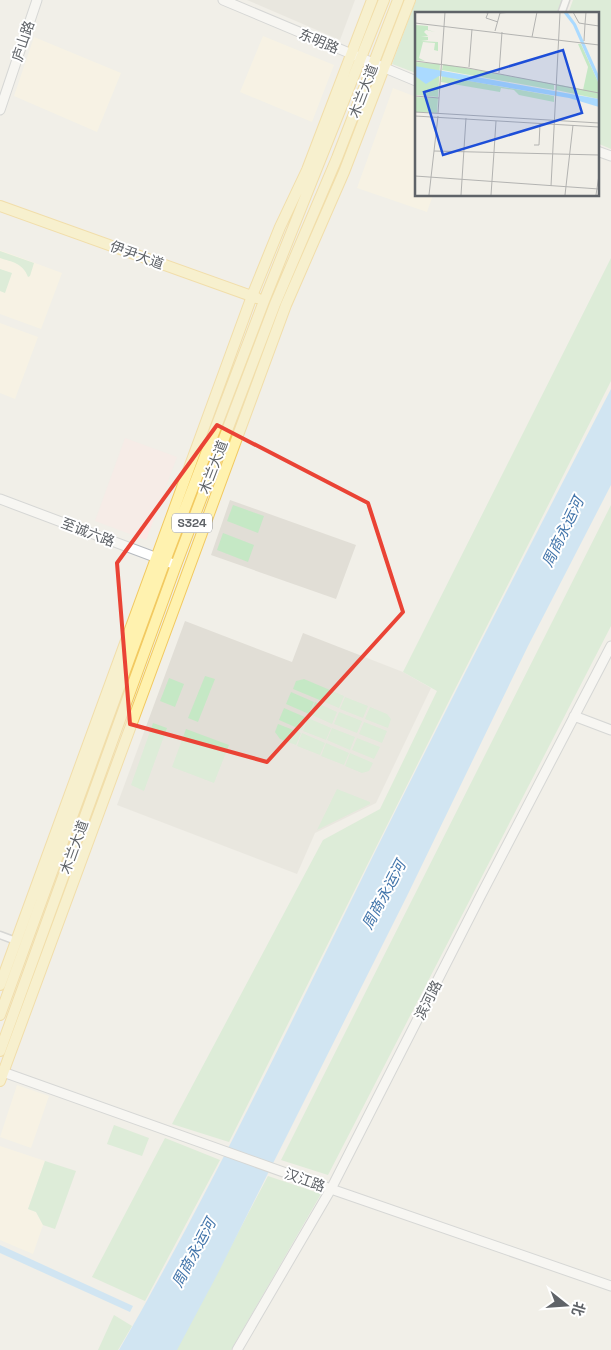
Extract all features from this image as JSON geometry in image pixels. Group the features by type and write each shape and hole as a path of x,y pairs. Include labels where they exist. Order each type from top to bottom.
{"main road":[{"path":"0,985 160,559 252,296 356,57 372,0"},
{"name":"木兰大道","path":"0,1015 160,559 264,301 356,57 384,0"},
{"name":"木兰大道","path":"0,1051 176,565 275,304 337,158 398,0"},
{"path":"1,1075 286,305 344,172 410,0"},
{"name":"伊尹大道","path":"0,206 275,304"}],"street":[{"name":"庐山路","path":"0,110 37,0"},
{"name":"东明路","path":"223,0 415,82"},
{"path":"562,12 566,0"},
{"path":"598,151 611,156"},
{"name":"至诚六路","path":"0,498 176,565"},
{"name":"滨河路","path":"237,1350 332,1189 481,895 611,646"},
{"path":"574,716 611,730"},
{"path":"0,935 16,941"},
{"name":"汉江路","path":"1,1075 611,1286"}],"highlighted area":[{"path":"217,425 368,503 403,612 267,762 130,724 117,563"}],"shaded area":[{"path":"247,0 355,0 340,40"},
{"path":"263,36 334,65 312,122 240,92"},
{"path":"34,37 121,73 97,132 14,96"},
{"path":"393,88 415,97 415,196 433,196 427,212 357,188"},
{"path":"0,250 62,273 41,329 0,314"},
{"path":"0,323 38,337 15,399 0,393"},
{"path":"125,438 177,457 146,540 95,521"},
{"path":"230,500 356,545 336,599 211,555"},
{"path":"185,621 292,662 303,633 403,672 431,688 376,803 315,833 297,874 117,805"},
{"path":"17,1085 49,1096 31,1148 0,1137"},
{"path":"0,1146 45,1161 28,1209 36,1212 43,1225 33,1254 0,1240"}],"green space":[{"path":"416,0 562,0 558,12 415,12 415,73 392,64"},
{"path":"573,0 611,0 611,149 598,143 598,12 569,12"},
{"path":"0,251 34,263 30,276 28,277 26,272 17,264 0,258"},
{"path":"611,258 611,381 229,1142 172,1124 323,840 380,809 437,691 403,672"},
{"path":"0,269 12,273 5,293 0,291"},
{"path":"233,505 264,516 258,533 227,521"},
{"path":"611,505 611,626 328,1175 281,1160"},
{"path":"223,533 254,545 248,562 217,550"},
{"path":"205,676 215,679 198,722 188,718"},
{"path":"169,678 184,684 175,707 160,701"},
{"path":"304,679 344,696 339,708 293,689 296,681"},
{"path":"291,692 314,702 309,714 286,704"},
{"path":"345,697 368,706 363,718 340,709"},
{"path":"315,702 337,712 332,724 310,714"},
{"path":"370,707 387,714 391,719 388,728 365,719"},
{"path":"284,708 307,718 302,730 279,720"},
{"path":"339,712 362,721 357,733 334,724"},
{"path":"308,718 331,728 326,740 303,731"},
{"path":"364,722 387,731 382,743 359,734"},
{"path":"153,723 167,728 144,791 131,785"},
{"path":"278,724 301,733 296,745 280,739 275,732"},
{"path":"332,728 355,737 350,750 327,740"},
{"path":"186,729 229,745 214,783 172,767"},
{"path":"302,733 325,743 320,755 297,746"},
{"path":"357,738 380,747 374,759 352,750"},
{"path":"326,743 349,753 344,765 321,756"},
{"path":"350,753 373,763 369,771 362,773 345,766"},
{"path":"337,789 370,802 370,804 317,830"},
{"path":"114,1125 149,1138 142,1156 107,1144"},
{"path":"165,1138 220,1160 145,1301 92,1277"},
{"path":"45,1161 76,1171 55,1229 43,1225 36,1212 28,1209"},
{"path":"268,1176 321,1194 231,1350 176,1350"},
{"path":"114,1315 132,1326 118,1350 98,1350"}],"water":[{"name":"周商永运河","path":"611,389 611,485 528,646 406,898 217,1275 177,1350 119,1350 218,1168 431,740"},
{"path":"0,1245 133,1306 130,1312 0,1253"}]}
